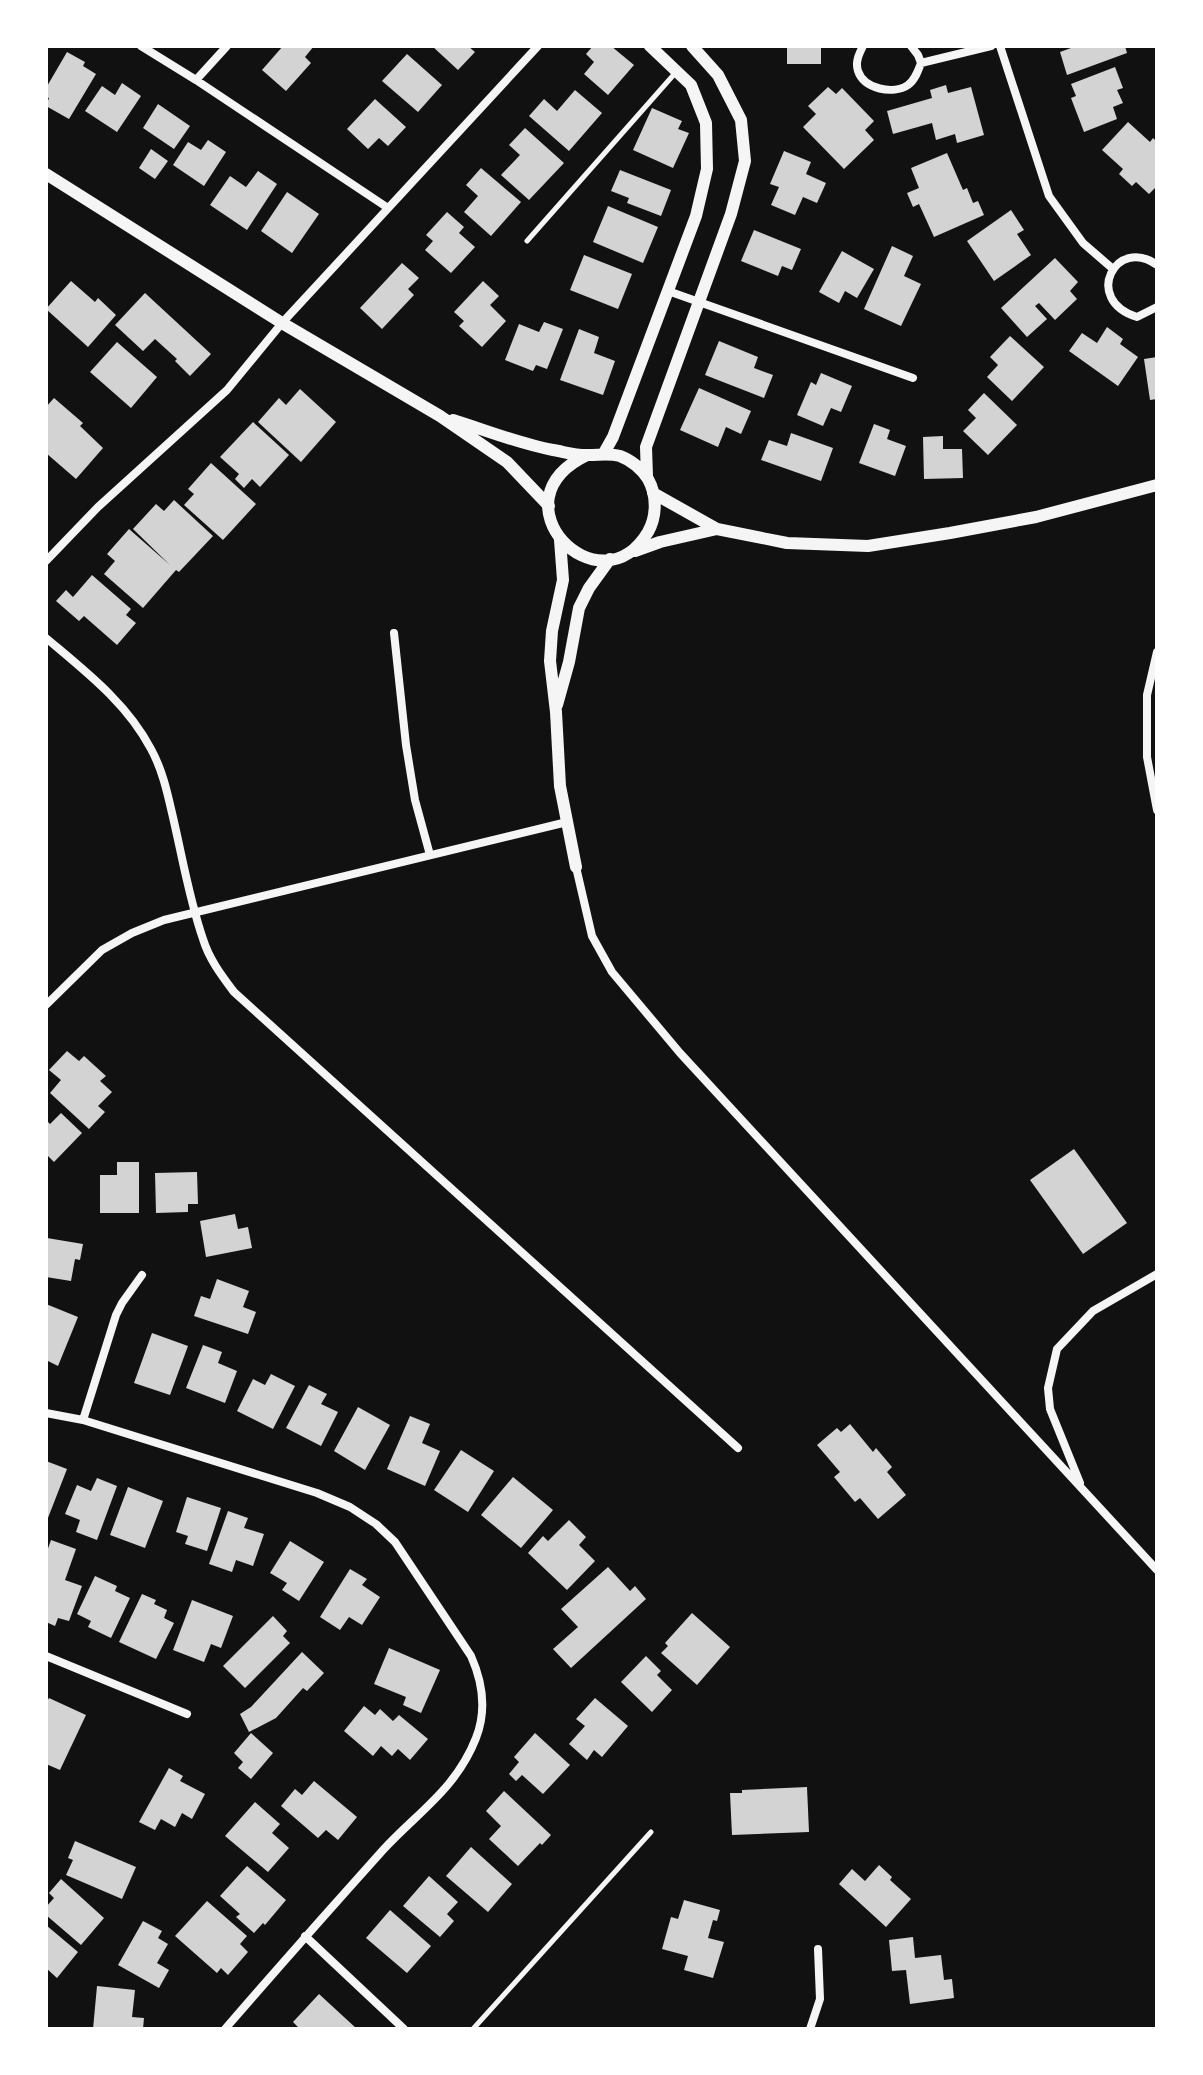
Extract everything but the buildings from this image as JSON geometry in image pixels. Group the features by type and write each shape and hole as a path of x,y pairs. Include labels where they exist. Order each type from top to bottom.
{"street":[{"path":"141,46 388,208"},
{"path":"196,80 227,46"},
{"path":"46,561 98,507 227,390 282,323 538,46"},
{"path":"604,453 613,437 696,216 707,169 706,123 691,85 650,46"},
{"path":"627,554 642,542 651,526 655,509 647,477 646,447 731,214 745,161 741,120 718,75 692,46"},
{"path":"863,46 857,58 858,71 878,89 901,88 910,84 921,63 911,46"},
{"path":"921,63 991,46"},
{"path":"1000,46 1049,196 1083,243 1113,269"},
{"path":"46,174 282,323 440,416 507,462 549,506"},
{"path":"1157,265 1142,256 1123,259 1113,269 1107,287 1113,303 1123,313 1137,317 1157,307"},
{"path":"668,291 913,378"},
{"path":"440,416 548,449 620,457 635,465 647,477"},
{"path":"587,455 560,474 552,489 549,506 551,524 560,540 574,552 591,559 610,559 660,542 717,529"},
{"path":"653,493 717,529 787,543 868,546 1036,517 1157,485"},
{"path":"560,540 563,580 552,631 550,661 560,786 592,936 612,972 680,1053 1157,1570"},
{"path":"556,712 579,608 610,559"},
{"path":"394,633 406,745 415,800 430,855"},
{"path":"46,638 120,704 137,724 153,751 165,782 203,941 234,992 738,1448"},
{"path":"1157,652 1147,695 1147,757 1157,810"},
{"path":"46,1005 102,950 164,920 567,822"},
{"path":"1083,1490 1050,1409 1048,1388 1057,1349 1093,1311 1157,1274"},
{"path":"83,1420 116,1315 142,1275"},
{"path":"46,1413 83,1420 317,1493 350,1507 376,1524 395,1542 471,1656 480,1677 484,1704 477,1737 460,1770 431,1806 395,1838 305,1936 225,2029"},
{"path":"46,1656 187,1714"},
{"path":"305,1936 404,2029"},
{"path":"810,2029 820,1999 818,1949"}],"lane":[{"path":"527,241 677,71"},
{"path":"473,2029 651,1832"}]}
